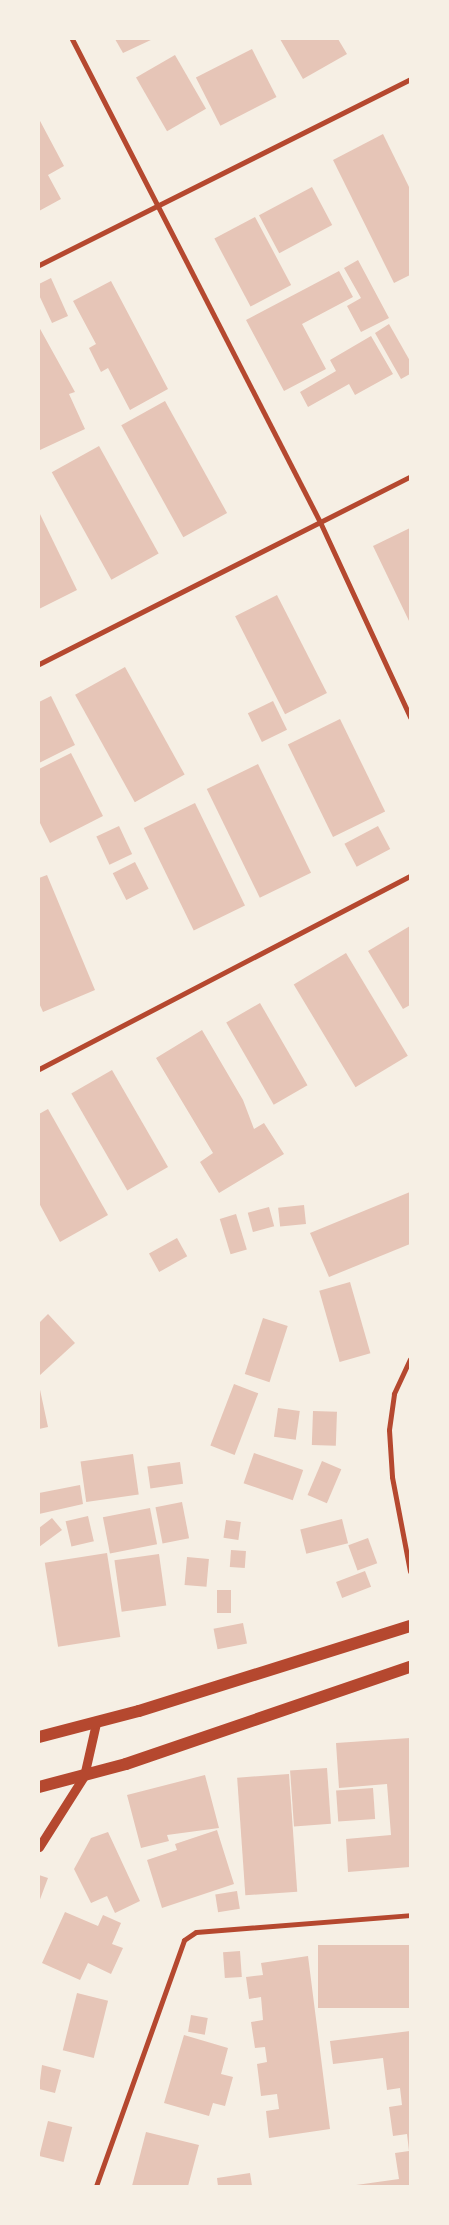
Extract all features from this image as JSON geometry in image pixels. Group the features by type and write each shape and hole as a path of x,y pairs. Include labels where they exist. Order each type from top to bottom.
{"main road":[{"path":"39,1737 96,1723 410,1626"},
{"path":"39,1787 84,1776 410,1667"}],"street":[{"path":"72,39 320,522 410,717"},
{"path":"39,265 410,79"},
{"path":"39,664 410,477"},
{"path":"39,1069 410,876"},
{"path":"410,1359 394,1394 389,1430 392,1477 410,1570"},
{"path":"39,1847 84,1776 96,1723"},
{"path":"96,2186 184,1940 196,1932 410,1915"}],"building":[{"path":"115,39 153,39 123,53"},
{"path":"280,39 338,39 347,54 303,79"},
{"path":"252,49 277,97 220,126 196,78"},
{"path":"175,55 206,109 167,131 136,78"},
{"path":"39,119 64,166 48,175 61,199 39,211"},
{"path":"383,134 410,189 410,275 394,283 333,160"},
{"path":"312,187 332,225 279,253 259,215"},
{"path":"255,217 291,285 251,307 214,239"},
{"path":"358,260 389,318 361,332 347,306 361,298 344,268"},
{"path":"339,271 353,297 302,324 326,369 284,391 246,320"},
{"path":"51,278 68,316 52,323 39,295 39,284"},
{"path":"111,281 168,389 130,410 108,368 101,372 89,348 96,344 73,301"},
{"path":"389,324 410,361 410,374 401,379 375,333"},
{"path":"39,327 75,392 69,394 85,429 40,450"},
{"path":"371,336 393,374 355,395 349,384 308,407 300,392 336,371 330,360"},
{"path":"165,401 227,513 183,537 121,425"},
{"path":"99,446 159,554 111,580 52,472"},
{"path":"39,512 77,590 39,609"},
{"path":"410,528 410,623 373,546"},
{"path":"277,595 327,693 285,714 235,616"},
{"path":"125,667 185,775 135,802 75,695"},
{"path":"51,696 75,745 39,763 39,702"},
{"path":"273,701 287,730 262,742 248,713"},
{"path":"340,719 385,812 333,837 288,744"},
{"path":"71,753 103,816 50,843 39,821 39,769"},
{"path":"258,764 311,873 260,898 207,789"},
{"path":"195,803 245,905 194,930 144,828"},
{"path":"119,826 132,854 109,865 96,837"},
{"path":"378,826 390,849 357,867 344,844"},
{"path":"135,862 149,889 126,900 113,873"},
{"path":"47,875 95,990 43,1012 39,1003 39,878"},
{"path":"410,926 410,1005 403,1009 368,951"},
{"path":"346,953 408,1056 356,1087 294,984"},
{"path":"260,1003 308,1085 274,1105 226,1022"},
{"path":"202,1030 243,1100 254,1129 264,1123 284,1154 219,1193 200,1162 213,1153 156,1058"},
{"path":"112,1070 168,1167 127,1190 71,1094"},
{"path":"48,1109 108,1215 60,1242 39,1203 39,1114"},
{"path":"410,1192 410,1244 329,1277 310,1233"},
{"path":"304,1205 306,1224 280,1227 278,1208"},
{"path":"269,1207 274,1226 253,1232 248,1213"},
{"path":"236,1214 247,1249 231,1254 220,1219"},
{"path":"177,1238 187,1256 159,1272 149,1254"},
{"path":"350,1282 370,1353 340,1362 319,1291"},
{"path":"48,1314 75,1343 39,1376 39,1323"},
{"path":"263,1318 288,1326 269,1382 245,1374"},
{"path":"234,1384 258,1393 235,1455 210,1446"},
{"path":"39,1385 48,1427 39,1429"},
{"path":"278,1408 300,1411 296,1440 274,1437"},
{"path":"313,1411 337,1412 336,1446 312,1445"},
{"path":"254,1453 303,1470 293,1500 244,1483"},
{"path":"133,1454 139,1495 86,1502 81,1461"},
{"path":"322,1461 341,1469 327,1503 308,1495"},
{"path":"180,1462 183,1484 150,1488 147,1467"},
{"path":"80,1485 83,1504 39,1514 39,1493"},
{"path":"182,1502 189,1538 163,1543 155,1507"},
{"path":"150,1508 157,1544 110,1553 103,1517"},
{"path":"88,1516 94,1541 71,1547 66,1521"},
{"path":"52,1518 62,1530 39,1547 39,1528"},
{"path":"342,1519 348,1543 306,1554 300,1529"},
{"path":"226,1520 241,1522 238,1540 223,1538"},
{"path":"368,1538 377,1563 358,1571 348,1545"},
{"path":"231,1550 246,1551 245,1568 230,1567"},
{"path":"107,1553 120,1637 58,1647 45,1563"},
{"path":"159,1554 166,1605 122,1612 114,1560"},
{"path":"187,1557 209,1559 206,1587 185,1585"},
{"path":"365,1571 371,1587 342,1598 336,1582"},
{"path":"217,1590 231,1590 231,1613 217,1613"},
{"path":"243,1623 247,1644 218,1649 214,1629"},
{"path":"410,1738 410,1867 348,1872 346,1839 391,1835 387,1784 339,1788 336,1743"},
{"path":"327,1768 331,1824 294,1826 290,1771"},
{"path":"289,1774 297,1892 245,1895 237,1778"},
{"path":"205,1775 219,1828 167,1835 169,1841 141,1848 127,1795"},
{"path":"373,1788 375,1819 338,1822 336,1791"},
{"path":"217,1830 234,1884 162,1908 147,1860 177,1850 175,1844"},
{"path":"108,1832 140,1901 115,1913 107,1896 91,1903 74,1869 91,1838"},
{"path":"39,1875 48,1878 39,1902"},
{"path":"237,1891 240,1909 218,1912 215,1894"},
{"path":"65,1912 98,1926 103,1915 121,1923 112,1944 123,1948 111,1974 88,1963 80,1980 42,1963"},
{"path":"318,1945 410,1945 410,2008 318,2008"},
{"path":"240,1951 242,1977 225,1978 223,1952"},
{"path":"308,1956 330,2129 269,2138 266,2111 279,2109 277,2094 261,2096 257,2064 267,2062 265,2047 255,2048 251,2022 263,2020 261,1997 249,1999 246,1977 263,1975 261,1963"},
{"path":"77,1993 108,2001 94,2058 63,2050"},
{"path":"191,2015 208,2018 205,2035 188,2032"},
{"path":"410,2031 410,2186 349,2186 399,2179 395,2153 409,2151 407,2134 393,2136 389,2107 402,2105 400,2088 387,2090 383,2058 333,2064 330,2041"},
{"path":"184,2035 228,2048 221,2074 233,2077 225,2106 213,2103 209,2116 164,2103"},
{"path":"42,2065 61,2070 55,2093 39,2089"},
{"path":"48,2121 72,2127 64,2162 39,2156"},
{"path":"146,2132 199,2145 188,2186 132,2186"},
{"path":"250,2173 252,2186 218,2186 217,2178"}]}
